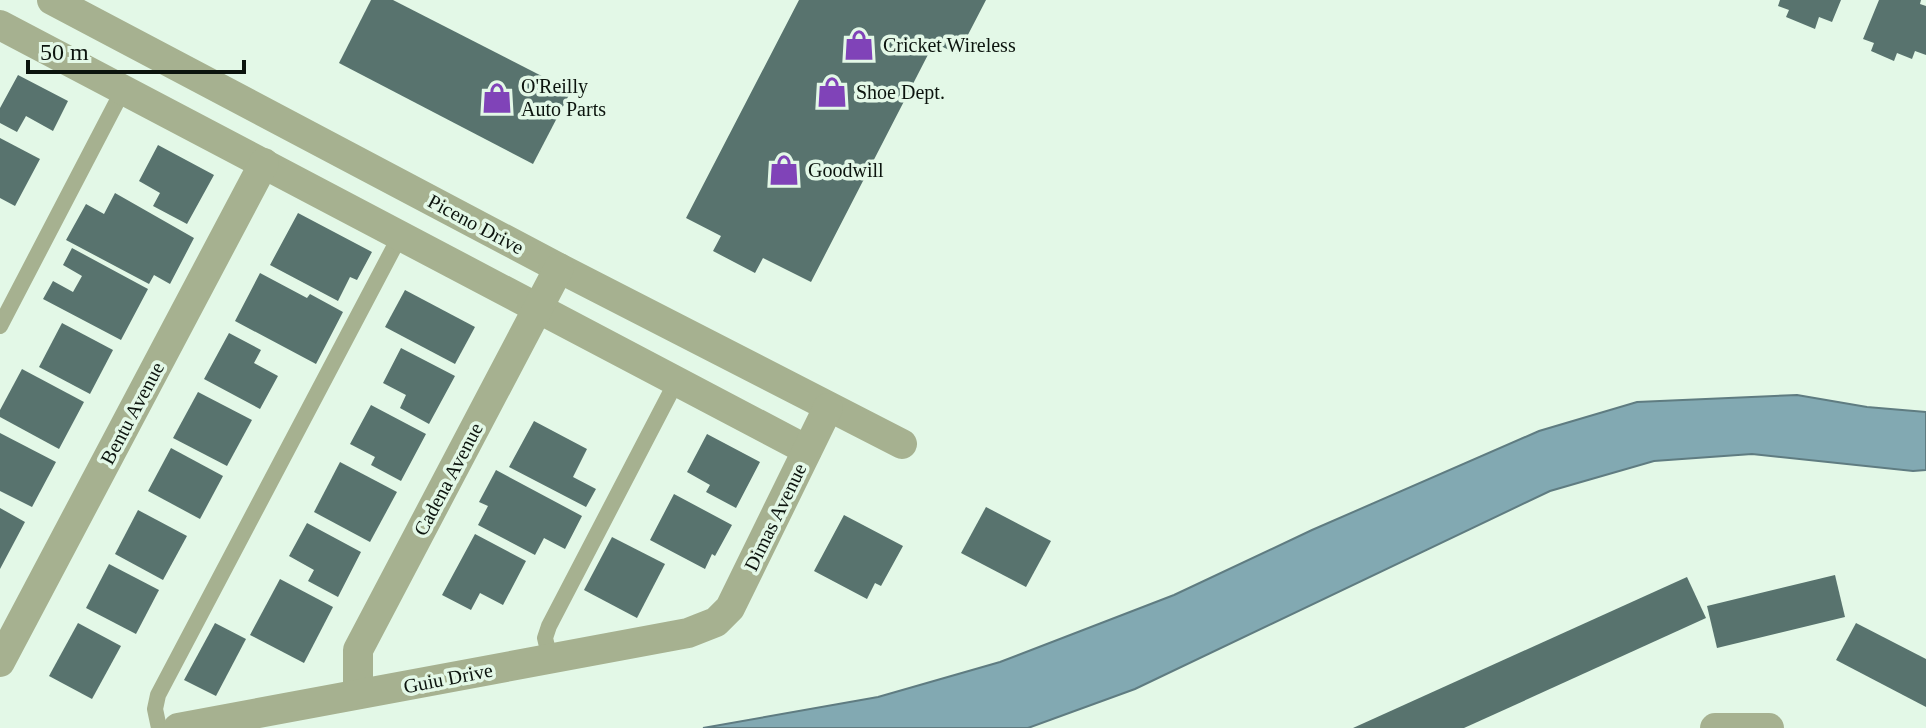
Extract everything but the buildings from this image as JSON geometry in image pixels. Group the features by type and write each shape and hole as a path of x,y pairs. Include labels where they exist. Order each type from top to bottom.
{"street":[{"name":"Piceno Drive","path":"52,0 559,268 902,444"},
{"path":"0,25 807,450"},
{"name":"Bentu Avenue","path":"0,662 264,163"},
{"name":"Cadena Avenue","path":"358,694 358,650 559,268"},
{"name":"Dimas Avenue","path":"716,622 730,608 828,408"},
{"name":"Guiu Drive","path":"178,728 688,633 716,622"},
{"path":"1715,728 1769,728"}],"lane":[{"path":"0,326 123,90"},
{"path":"159,728 155,709 158,695 400,236"},
{"path":"550,659 545,638 549,626 676,382"}],"water":[{"path":"1797,395 1867,407 1926,412 1926,470 1752,454 1654,461 1550,491 1135,689 1028,728 703,728 878,697 1000,662 1174,595 1312,530 1539,431 1637,402"}],"place":[{"name":"Cricket Wireless","path":"859,45"},
{"name":"Shoe Dept.","path":"832,92"},
{"name":"O'Reilly Auto Parts","path":"497,98"},
{"name":"Goodwill","path":"784,170"}]}
